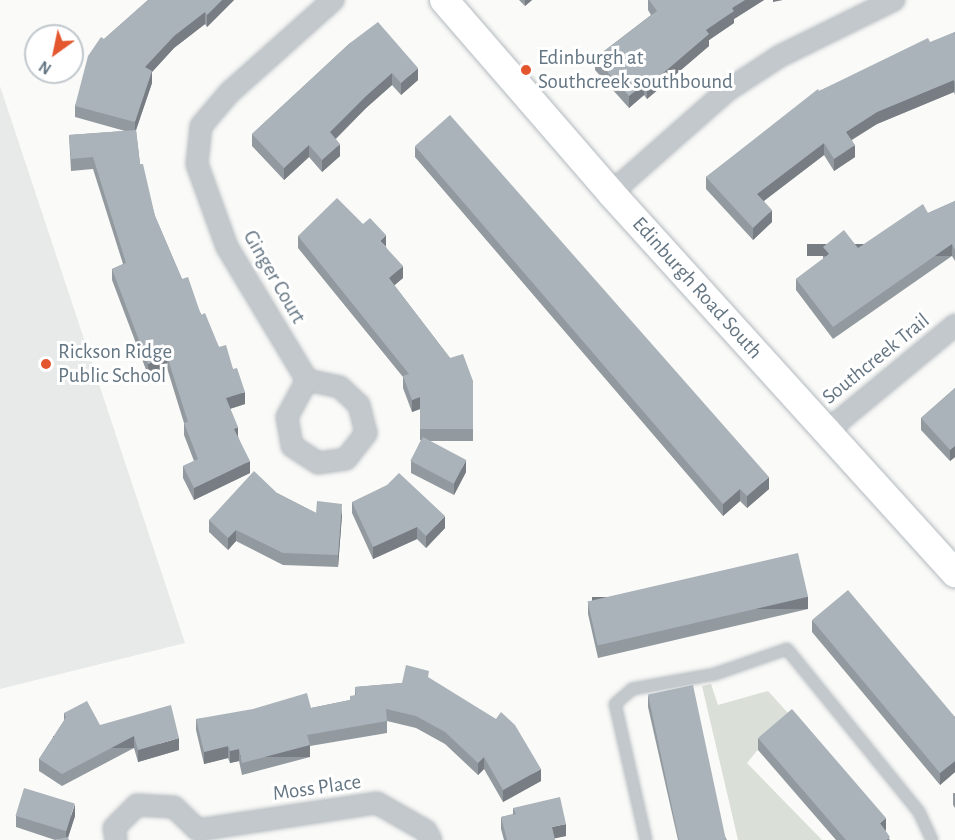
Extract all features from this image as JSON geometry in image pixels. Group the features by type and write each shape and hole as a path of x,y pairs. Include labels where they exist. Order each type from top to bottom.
{"main road":[{"name":"Edinburgh Road South","path":"444,0 611,193 955,573"}],"street":[{"name":"Ginger Court","path":"308,380 227,247 197,164 201,126 229,93 333,0"},
{"path":"611,193 728,90 780,56 894,0"},
{"name":"Southcreek Trail","path":"827,430 955,325"},
{"path":"308,380 340,387 359,405 366,433 346,459 318,463 292,446 287,417 308,380"},
{"name":"Moss Place","path":"116,840 114,828 137,805 174,807 196,835 377,803 426,831 431,840"}],"lane":[{"path":"646,840 615,704 632,688 715,674 787,649 920,812 932,840"}],"shaded area":[{"name":"Rickson Ridge Public School","path":"0,86 185,643 0,689"},
{"path":"711,684 718,705 768,691 788,713 747,763 822,840 738,840 702,686"}],"building":[{"path":"148,0 222,0 207,15 205,12 174,36 145,67 152,71 135,122 75,106 81,84 84,84 88,56 101,37 104,39"},
{"path":"649,0 745,0 732,8 734,11 706,30 709,34 647,87 644,84 629,96 595,58 657,11"},
{"path":"378,22 418,68 401,83 392,73 366,96 330,132 340,144 322,160 309,145 284,168 252,134 350,43"},
{"path":"955,32 955,83 954,80 877,112 846,132 855,145 834,159 824,143 757,194 772,210 753,228 706,177 818,89 819,91 928,38 930,42"},
{"path":"450,115 769,477 747,496 740,489 723,504 415,146"},
{"path":"136,130 140,164 143,164 155,216 182,279 188,277 201,315 205,313 219,347 226,345 233,369 237,368 245,392 226,398 238,427 234,429 250,461 194,488 183,466 198,459 184,423 188,422 167,356 148,364 112,269 126,263 93,157 71,159 69,135"},
{"path":"337,198 363,224 370,218 386,235 380,241 403,266 389,278 450,358 463,354 473,381 473,429 420,429 420,397 412,400 403,376 409,374 298,236"},
{"path":"955,201 955,250 952,244 833,327 796,279 829,254 823,247 844,230 858,248 923,204 928,213"},
{"path":"955,388 955,446 950,450 921,418"},
{"path":"423,437 466,460 454,484 410,461"},
{"path":"254,471 277,493 316,513 317,501 342,504 338,555 283,553 236,530 228,538 209,520"},
{"path":"399,473 445,516 426,536 417,527 373,547 352,502 387,485"},
{"path":"798,553 808,597 598,645 588,602"},
{"path":"848,590 955,717 955,761 940,773 812,620"},
{"path":"406,665 429,671 428,677 496,719 501,712 515,725 541,769 503,790 484,757 478,763 445,732 416,716 386,709 387,721 307,735 310,745 242,763 239,749 230,751 228,746 204,752 196,719 253,709 307,693 311,708 350,700 350,696 356,695 355,687 402,683"},
{"path":"693,685 726,840 679,840 648,695"},
{"path":"87,701 100,725 171,705 179,738 138,750 134,736 62,774 39,759 66,717 64,713"},
{"path":"792,709 886,818 880,823 890,837 886,840 846,840 758,738"},
{"path":"24,788 75,803 66,831 16,816"},
{"path":"560,797 566,824 552,827 555,840 507,840 501,817 516,814 513,808"}],"place":[{"name":"Edinburgh at Southcreek southbound","path":"526,70"},
{"name":"Rickson Ridge Public School","path":"46,364"}]}
